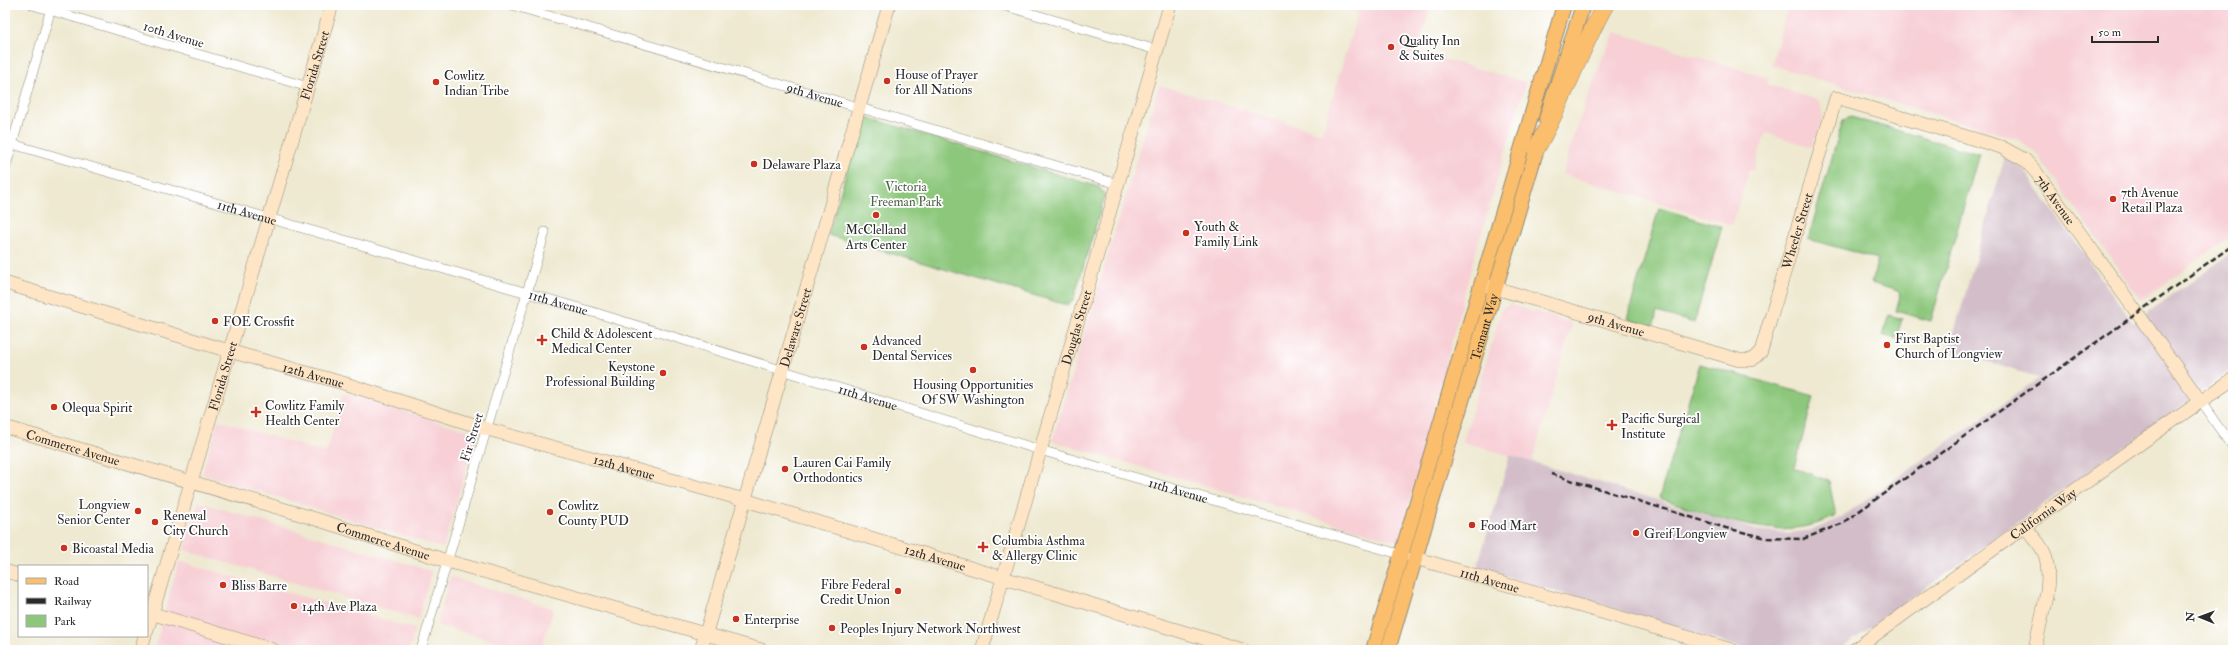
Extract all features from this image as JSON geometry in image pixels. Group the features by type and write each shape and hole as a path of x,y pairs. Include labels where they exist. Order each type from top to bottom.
{"highway":[{"path":"1536,149 1555,116 1576,64 1605,5"}],"main road":[{"path":"1552,5 1558,23"},
{"name":"Tennant Way","path":"1373,650 1564,5"},
{"name":"Tennant Way","path":"1388,650 1536,149 1583,5"}],"street":[{"name":"10th Avenue","path":"33,5 52,8 308,87"},
{"name":"Florida Street","path":"148,625 150,612 191,483 332,5"},
{"name":"9th Avenue","path":"512,5 1118,184"},
{"name":"Delaware Street","path":"701,650 781,370 889,5"},
{"path":"1002,5 1157,50"},
{"name":"Douglas Street","path":"982,650 1170,5"},
{"path":"5,169 9,143 52,8"},
{"name":"Wheeler Street","path":"1752,360 1761,351 1836,98"},
{"name":"7th Avenue","path":"1836,98 2001,147 2025,160 2060,205 2202,402"},
{"name":"11th Avenue","path":"9,143 526,294 594,312 1040,450 1732,650"},
{"name":"Fir Street","path":"421,650 545,232"},
{"name":"12th Avenue","path":"5,283 229,351 343,383 487,429 745,500 1002,579 1243,650"},
{"name":"9th Avenue","path":"1481,284 1739,360 1752,360"},
{"name":"California Way","path":"1854,650 2233,379"},
{"path":"2202,402 2233,448"},
{"name":"Commerce Avenue","path":"5,427 303,515 447,560 762,650"},
{"path":"2025,527 2038,542 2046,557 2048,576 2035,650"},
{"path":"5,571 18,575"},
{"path":"150,612 273,650"},
{"path":"141,650 145,637"}],"shaded area":[{"path":"1338,5 1431,5 1417,52 1526,82 1471,268 1399,542 1052,441 1159,85 1322,133 1358,11"},
{"path":"1789,5 2233,5 2233,235 2141,300 2037,154 2017,139 1771,65"},
{"path":"1615,32 1769,78 1767,84 1818,100 1823,116 1812,147 1766,133 1753,171 1749,170 1732,225 1562,174 1576,129 1601,61"},
{"path":"2005,157 2017,163 2025,171 2133,323 2233,252 2233,369 1839,650 1749,650 1477,568 1510,455 1756,530 1788,533 1813,530 1840,518 2039,378 1949,350"},
{"path":"1509,304 1572,323 1532,462 1463,442 1502,308"},
{"path":"344,393 477,433 443,548 202,474 218,420 326,453"},
{"path":"198,502 432,571 418,619 184,550"},
{"path":"179,561 415,629 409,650 154,650"},
{"path":"450,577 554,609 540,650 528,650 437,625"}],"green space":[{"name":"Victoria Freeman Park","path":"863,116 1099,187 1105,195 1073,301 1067,305 828,235"},
{"path":"1851,117 1979,154 1931,321 1896,311 1901,292 1871,283 1878,259 1808,239 1843,120"},
{"path":"1659,208 1722,227 1694,323 1657,312 1653,327 1627,319"},
{"path":"1889,315 1902,319 1896,339 1882,335"},
{"path":"1700,364 1814,396 1794,468 1829,481 1836,516 1814,525 1791,528 1769,528 1725,520 1659,498"}],"railway":[{"path":"1551,474 1726,528 1767,538 1803,539 1841,524 2233,245"}],"place":[{"name":"Quality Inn & Suites","path":"1391,47"},
{"name":"House of Prayer for All Nations","path":"887,81"},
{"name":"Cowlitz Indian Tribe","path":"436,82"},
{"name":"Delaware Plaza","path":"754,164"},
{"name":"7th Avenue Retail Plaza","path":"2113,199"},
{"name":"McClelland Arts Center","path":"876,215"},
{"name":"Youth & Family Link","path":"1186,233"},
{"name":"FOE Crossfit","path":"215,321"},
{"name":"Child & Adolescent Medical Center","path":"542,340"},
{"name":"First Baptist Church of Longview","path":"1887,345"},
{"name":"Advanced Dental Services","path":"864,347"},
{"name":"Housing Opportunities Of SW Washington","path":"973,370"},
{"name":"Keystone Professional Building","path":"663,373"},
{"name":"Olequa Spirit","path":"54,407"},
{"name":"Cowlitz Family Health Center","path":"256,412"},
{"name":"Pacific Surgical Institute","path":"1612,425"},
{"name":"Lauren Cai Family Orthodontics","path":"785,469"},
{"name":"Longview Senior Center","path":"138,511"},
{"name":"Cowlitz County PUD","path":"550,512"},
{"name":"Renewal City Church","path":"155,522"},
{"name":"Food Mart","path":"1472,525"},
{"name":"Greif Longview","path":"1636,533"},
{"name":"Columbia Asthma & Allergy Clinic","path":"983,547"},
{"name":"Bicoastal Media","path":"64,548"},
{"name":"Bliss Barre","path":"223,585"},
{"name":"Fibre Federal Credit Union","path":"898,591"},
{"name":"14th Ave Plaza","path":"294,606"},
{"name":"Enterprise","path":"736,619"},
{"name":"Peoples Injury Network Northwest","path":"832,628"}]}
